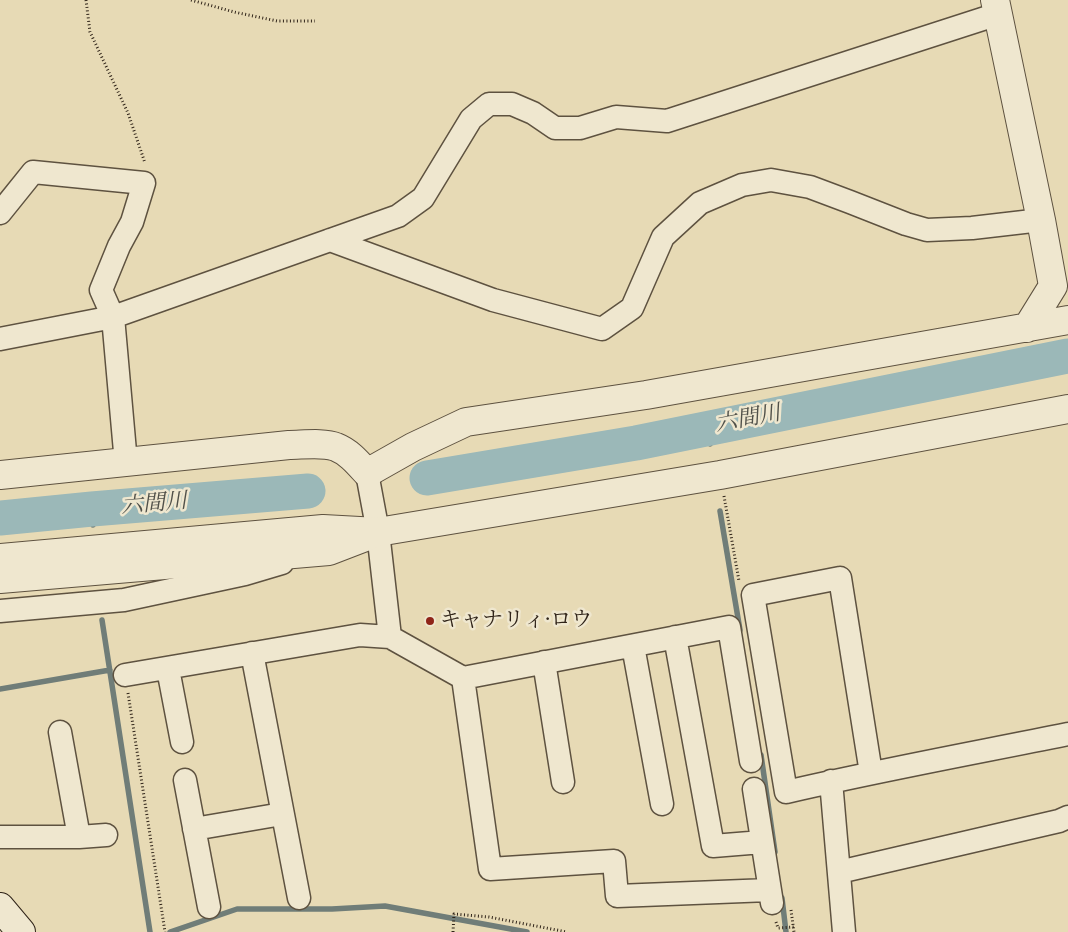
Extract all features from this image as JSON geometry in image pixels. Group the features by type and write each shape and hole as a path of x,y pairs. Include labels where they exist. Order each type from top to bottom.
{"street":[{"path":"0,339 113,317 398,216 423,198 471,119 489,104 512,104 532,112 555,128 580,128 616,117 667,121 996,7 1041,220 1060,290 1027,328"},
{"path":"0,213 33,172 144,183 132,222 119,246 101,290 113,317 126,463"},
{"path":"330,240 493,300 602,329 632,308 663,237 700,203 742,184 771,180 810,187 906,224 927,230 972,228 1041,220"},
{"path":"367,473 466,422 646,396 1068,320"},
{"path":"0,611 124,600 245,574 329,551 378,532 720,475 1068,409"},
{"path":"0,475 288,445 336,447 352,457 367,473 378,532 390,637"},
{"path":"0,558 323,529 378,532"},
{"path":"0,580 329,551"},
{"path":"872,774 840,578 753,594 786,792 831,781 872,774 1068,734"},
{"path":"125,676 360,635 390,637 463,678 729,627 751,761"},
{"path":"676,637 713,846 762,842"},
{"path":"633,646 662,804"},
{"path":"252,653 299,898"},
{"path":"544,662 563,782"},
{"path":"168,669 182,742"},
{"path":"463,678 490,869 614,861 617,896 771,897 754,789"},
{"path":"60,732 79,837"},
{"path":"185,780 209,907"},
{"path":"831,781 844,932"},
{"path":"194,829 282,814"},
{"path":"839,872 1059,821 1068,817"},
{"path":"0,838 106,835"},
{"path":"0,907 21,932"}],"path":[{"path":"86,0 90,32 128,113 148,170 144,183"},
{"path":"190,0 277,21 315,21"},
{"path":"720,475 740,584"},
{"path":"125,676 165,931"},
{"path":"453,932 454,914 489,918 567,932"},
{"path":"779,929 792,927"}],"waterway":[{"name":"六間川","path":"427,478 636,443 1068,356"},
{"path":"708,428 710,444"},
{"name":"六間川","path":"0,518 308,491"},
{"path":"92,509 93,525"},
{"path":"720,511 740,630"},
{"path":"102,620 150,932"},
{"path":"0,689 110,670"},
{"path":"761,755 775,852"},
{"path":"782,898 786,932"},
{"path":"170,932 237,909 332,909 385,906 527,932"}],"place":[{"name":"キャナリィ·ロウ","path":"430,621"}]}
